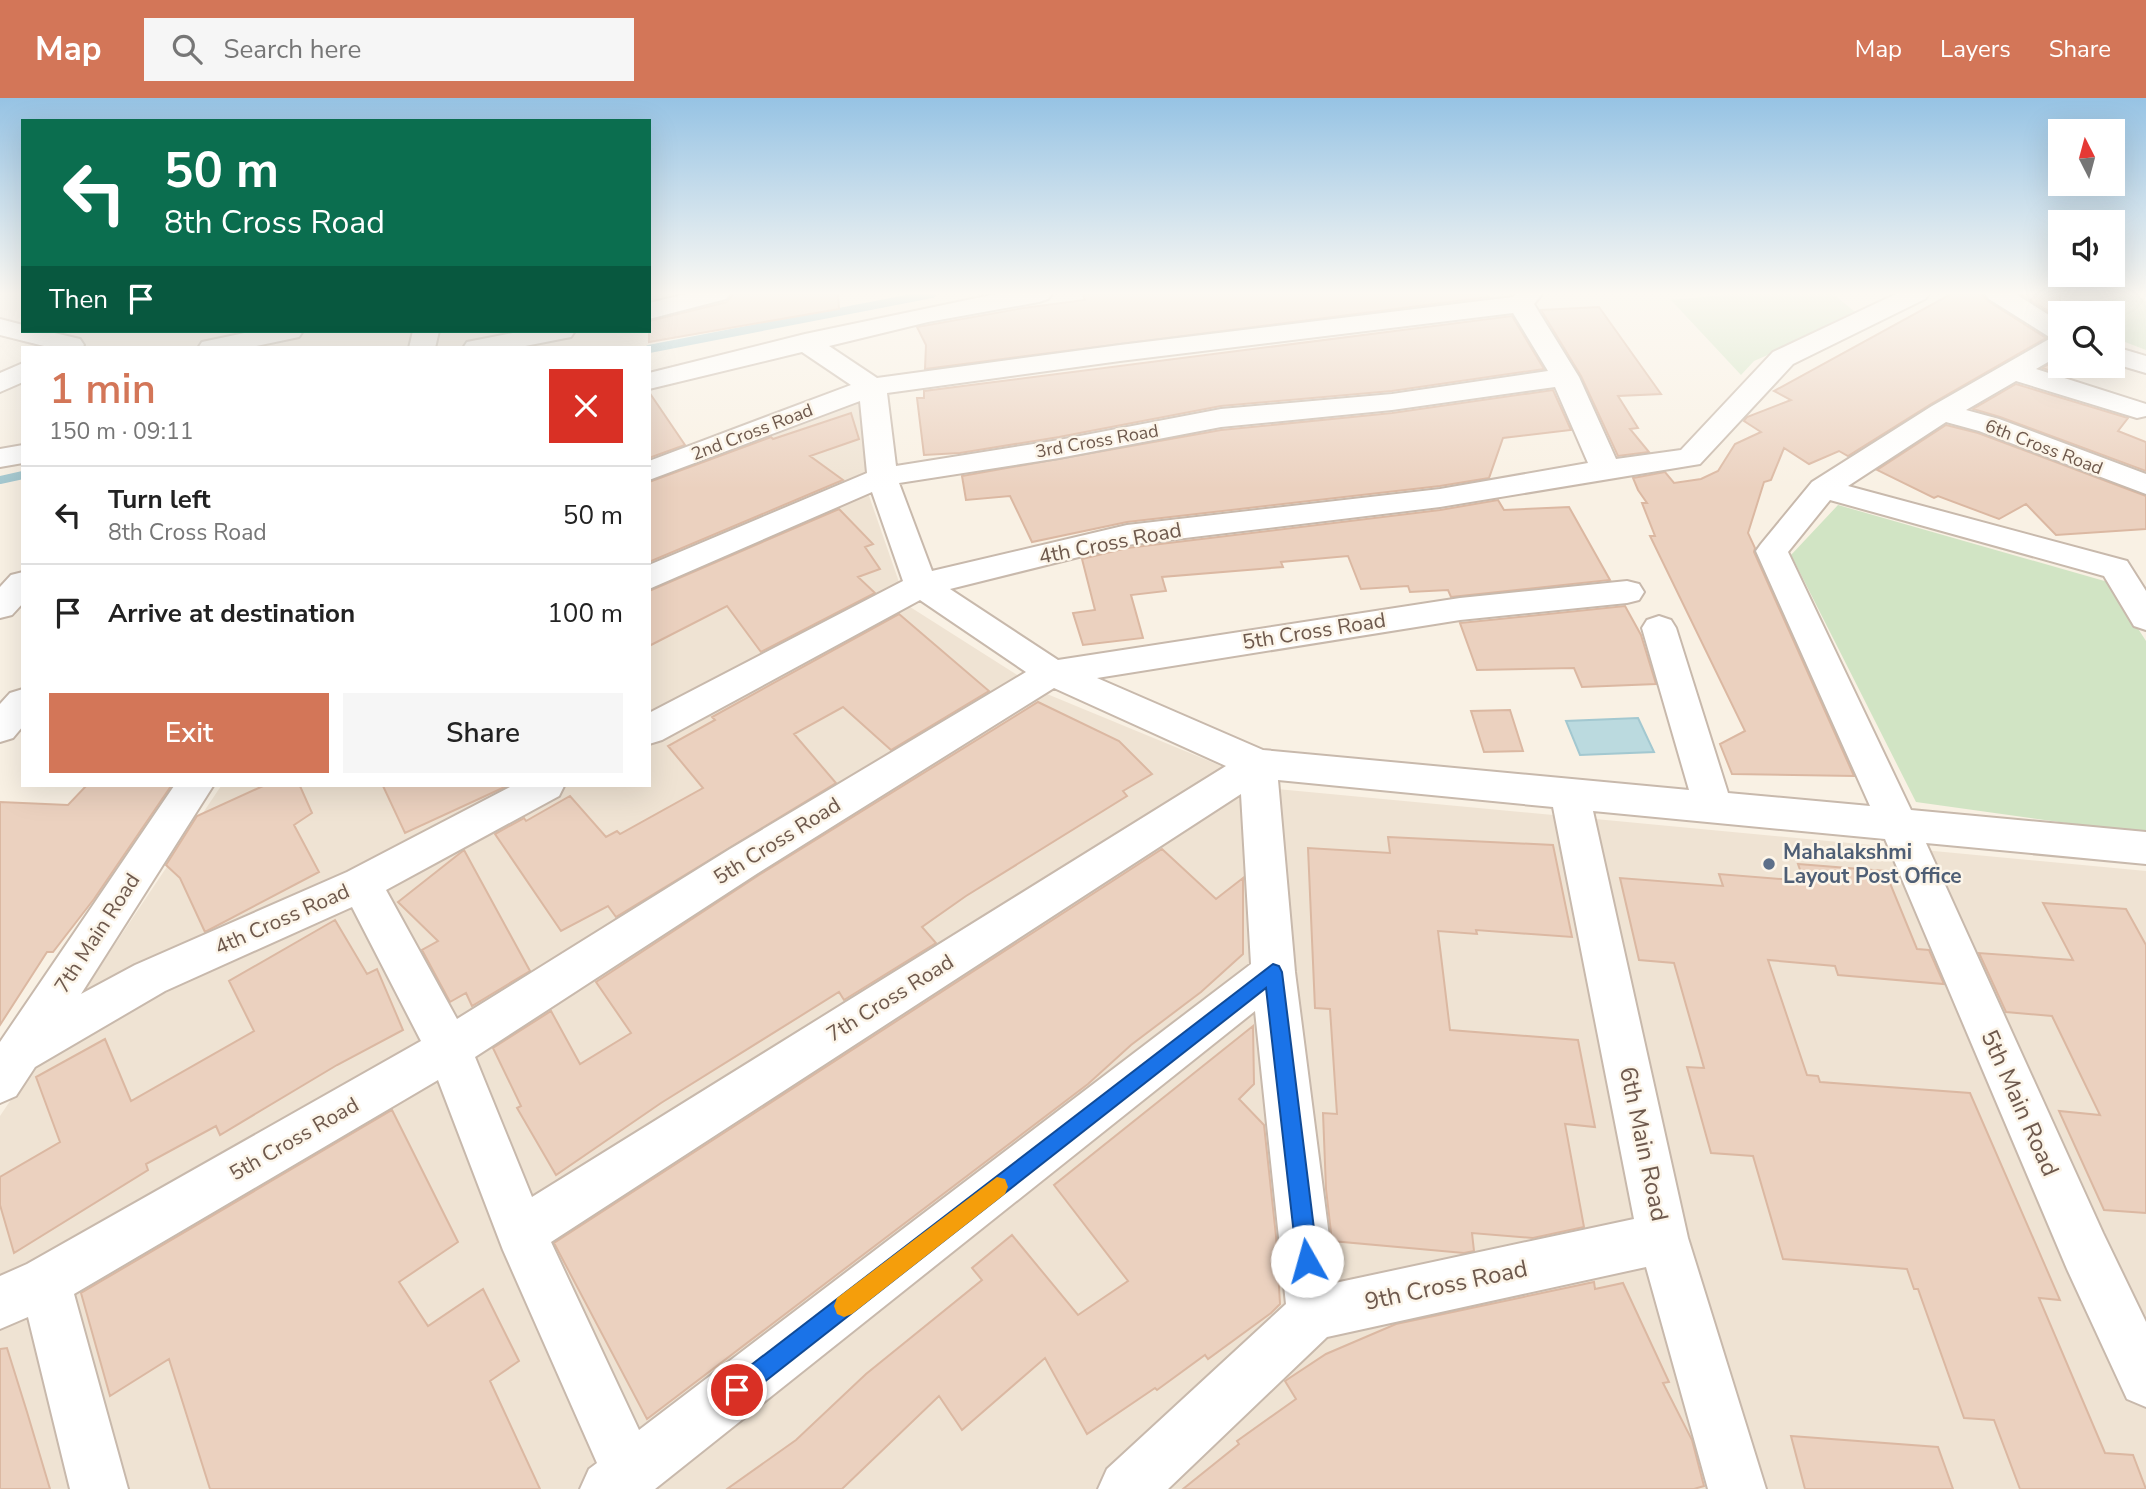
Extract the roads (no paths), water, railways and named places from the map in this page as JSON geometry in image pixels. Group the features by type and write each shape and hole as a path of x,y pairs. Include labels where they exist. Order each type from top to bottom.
{"street":[{"path":"651,380 737,359"},
{"path":"830,359 872,387 882,477 921,585 1052,673 1258,764 2146,848"},
{"name":"2nd Cross Road","path":"651,470 872,387 1077,359"},
{"path":"1556,359 1606,469"},
{"name":"4th Cross Road","path":"651,729 921,585 1127,535 1440,499 1606,469 1689,458 1782,359"},
{"path":"1823,489 1942,412 2034,359"},
{"path":"2127,359 2146,365"},
{"path":"2013,371 2137,410"},
{"path":"0,384 21,372"},
{"name":"3rd Cross Road","path":"651,577 882,477 1059,449 1220,418 1392,402 1565,377"},
{"name":"6th Cross Road","path":"1942,412 1989,425 2146,485"},
{"path":"1823,489 2116,569 2146,618"},
{"name":"5th Main Road","path":"1823,489 1772,551 1898,824 2085,1251 2146,1380"},
{"path":"0,607 21,585"},
{"name":"5th Cross Road","path":"22,1293 449,1049 744,861 1052,673 1460,608 1627,592"},
{"path":"1659,628 1713,807"},
{"path":"0,728 21,704"},
{"path":"1127,1489 1313,1314 1273,972 1258,764"},
{"name":"7th Cross Road","path":"521,1232 1258,764"},
{"path":"185,798 222,787"},
{"name":"4th Cross Road","path":"10,1067 150,978 361,884 543,787"},
{"name":"6th Main Road","path":"1570,793 1663,1238 1737,1489"},
{"name":"7th Main Road","path":"10,1067 185,798"},
{"path":"361,884 449,1049 619,1481 1273,972"},
{"name":"9th Cross Road","path":"1313,1314 1663,1238"},
{"path":"22,1293 99,1489"}],"water":[{"path":"1638,718 1654,752 1580,755 1566,721"}],"waterway":[{"path":"0,480 21,475"}],"place":[{"name":"Mahalakshmi Layout Post Office","path":"1769,864"}]}
